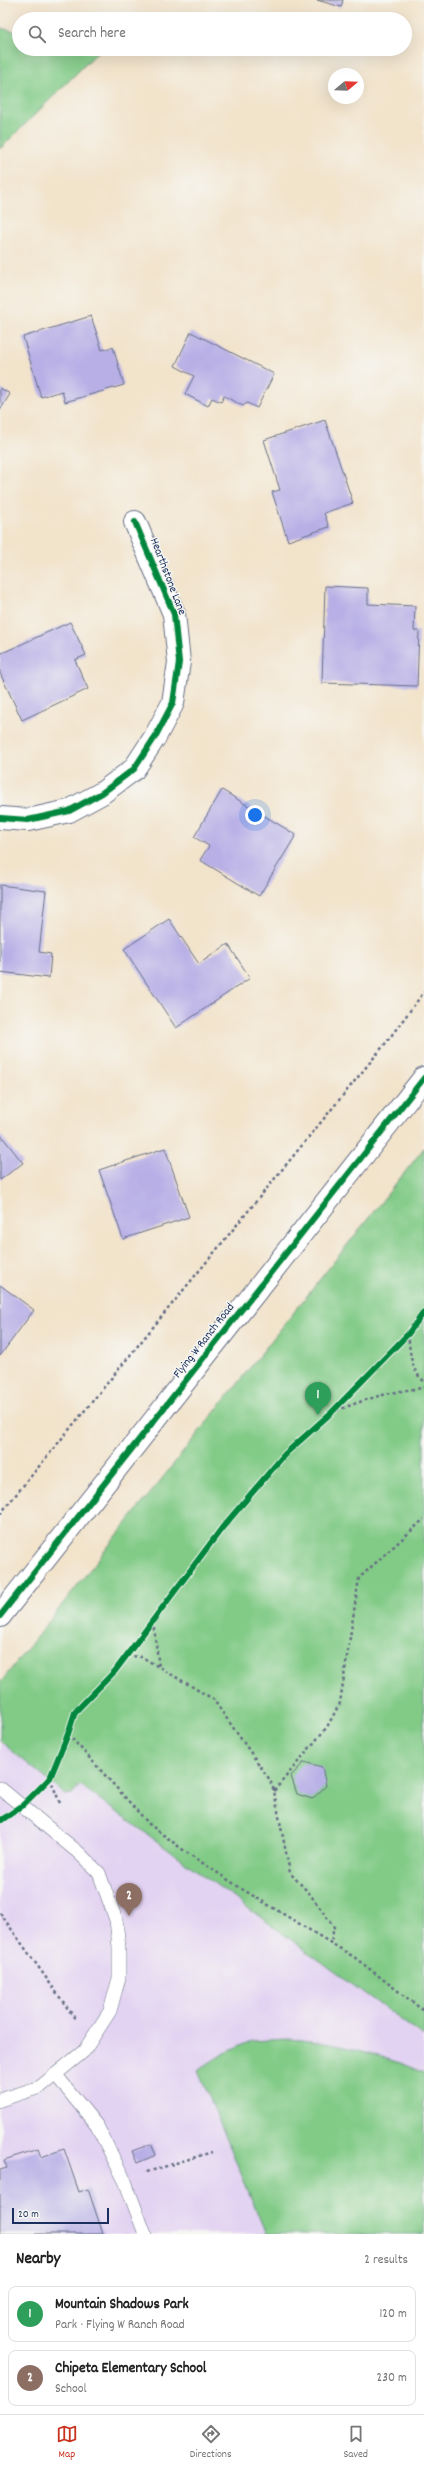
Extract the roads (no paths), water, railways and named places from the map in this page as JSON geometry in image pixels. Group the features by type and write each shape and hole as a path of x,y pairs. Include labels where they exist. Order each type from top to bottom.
{"street":[{"name":"Hearthstone Lane","path":"0,818 28,820 69,811 102,793 134,769 155,737 173,703 180,662 174,614 135,522"},
{"name":"Flying W Ranch Road","path":"0,1616 424,1078"}],"lane":[{"path":"0,1788 84,1858 99,1873 110,1897 117,1927 119,1978 110,2011 84,2051 40,2087 0,2100"},
{"path":"56,2075 97,2126 125,2181 145,2234"}],"place":[{"name":"Mountain Shadows Park","path":"318,1415"},
{"name":"Chipeta Elementary School","path":"129,1916"}]}
